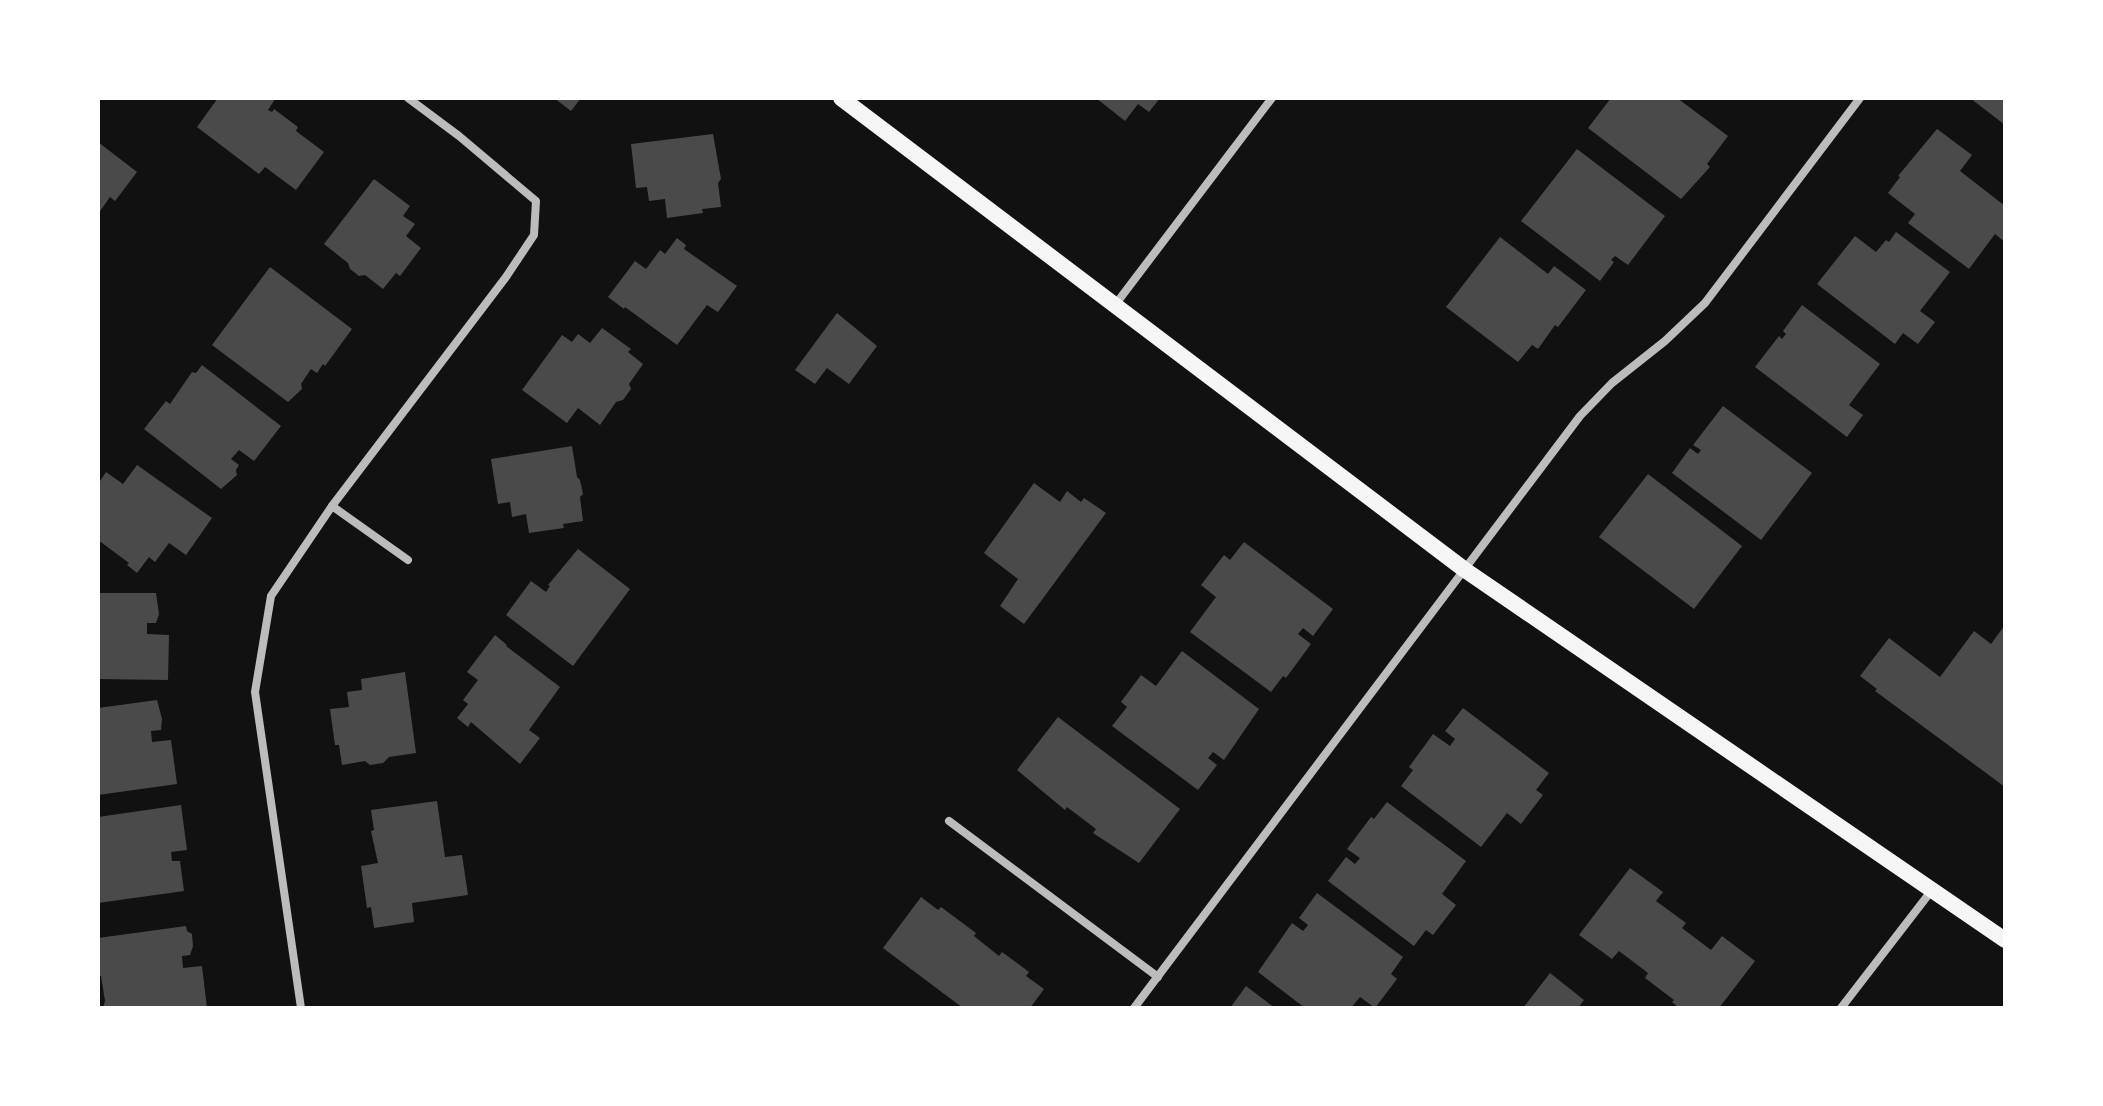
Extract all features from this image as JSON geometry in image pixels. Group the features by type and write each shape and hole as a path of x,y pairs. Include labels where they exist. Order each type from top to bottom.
{"main road":[{"path":"841,98 1465,570 2005,940"}],"street":[{"path":"301,1008 255,692 271,596 332,506 506,277 534,235 536,201 408,98"},
{"path":"1115,306 1272,98"},
{"path":"1134,1008 1580,416 1612,383 1665,341 1705,303 1860,98"},
{"path":"332,506 408,560"},
{"path":"949,821 1158,977"},
{"path":"1841,1008 1932,890"}],"building":[{"path":"218,98 275,99 268,110 272,112 274,109 298,127 296,131 324,152 296,190 265,167 259,174 197,127"},
{"path":"554,98 581,98 571,111"},
{"path":"1096,98 1160,98 1149,112 1138,104 1125,121"},
{"path":"1611,98 1677,98 1728,136 1707,164 1710,167 1681,199 1588,128"},
{"path":"1970,98 2005,98 2005,125"},
{"path":"1937,129 1972,155 1960,171 2005,206 2005,242 1995,234 1969,269 1908,223 1915,214 1888,193"},
{"path":"713,134 721,179 718,183 721,207 667,218 665,199 649,201 647,187 636,188 631,144"},
{"path":"98,142 137,172 115,201 110,197 98,214"},
{"path":"1577,149 1665,216 1628,265 1615,256 1600,281 1521,221"},
{"path":"374,179 410,206 403,216 415,224 406,236 421,248 400,276 396,273 383,289 365,275 359,276 324,244"},
{"path":"1896,232 1950,272 1920,311 1935,322 1918,344 1903,333 1895,344 1817,284 1855,236 1876,252"},
{"path":"1500,237 1548,274 1554,266 1586,290 1538,349 1532,345 1518,362 1446,307"},
{"path":"677,238 686,245 684,249 737,286 718,312 707,305 677,345 608,297 635,261 646,269 660,250 665,254"},
{"path":"270,267 352,329 325,366 323,364 317,373 311,369 301,384 302,389 288,402 212,345"},
{"path":"1802,305 1880,364 1849,405 1863,415 1847,437 1755,367 1779,336 1782,339 1786,334 1783,331"},
{"path":"837,313 877,346 849,384 827,368 815,384 795,370"},
{"path":"602,328 631,349 628,352 643,364 629,384 631,389 623,400 616,402 600,425 578,408 567,423 522,390 562,335 572,342 578,334 590,343"},
{"path":"202,365 281,426 254,461 239,450 231,459 239,465 237,475 221,489 144,429 166,401 170,404 192,372 196,373"},
{"path":"1723,406 1812,473 1761,540 1672,473 1690,448 1698,454 1701,450 1693,445"},
{"path":"572,446 583,494 580,497 583,521 563,524 564,528 529,533 526,514 512,517 510,502 498,504 491,459"},
{"path":"137,465 212,518 186,555 169,543 155,562 149,557 137,573 127,565 129,563 98,540 98,484 106,472 123,484"},
{"path":"1648,474 1742,546 1694,609 1599,537"},
{"path":"1034,483 1060,502 1067,491 1081,502 1084,498 1106,513 1024,624 1000,606 1018,579 984,553"},
{"path":"1244,542 1333,609 1313,636 1303,628 1298,634 1311,644 1286,678 1283,676 1271,692 1190,632 1216,597 1201,585 1224,555 1230,560"},
{"path":"578,549 630,589 573,666 506,615 531,581 546,592 548,585"},
{"path":"98,593 156,593 159,614 156,623 147,623 147,634 169,635 168,680 98,679"},
{"path":"2005,625 2005,787 1875,691 1877,689 1860,676 1889,638 1940,677 1974,631 1991,644"},
{"path":"495,635 560,687 529,730 540,738 520,764 471,722 468,727 457,718 468,704 463,700 478,680 467,672"},
{"path":"1182,651 1259,709 1224,760 1213,752 1208,758 1217,765 1198,790 1112,726 1127,707 1121,702 1141,675 1156,686"},
{"path":"405,672 416,753 389,757 383,763 370,765 365,761 342,765 339,745 335,745 330,709 349,707 347,692 362,690 361,679"},
{"path":"157,700 162,719 161,730 151,731 152,742 171,740 177,784 98,795 98,708"},
{"path":"1463,708 1549,773 1536,790 1543,795 1521,824 1507,813 1481,847 1401,786 1413,770 1409,767 1433,734 1450,746 1455,739 1445,731"},
{"path":"1058,717 1180,809 1139,863 1093,833 1096,829 1067,807 1065,810 1017,770"},
{"path":"437,801 445,857 462,855 468,895 412,903 414,922 374,928 371,907 367,908 361,866 378,863 371,831 374,830 371,810"},
{"path":"1387,802 1466,861 1442,894 1456,905 1433,935 1426,930 1414,946 1328,881 1346,857 1355,864 1360,858 1347,849 1371,817 1374,819"},
{"path":"181,805 187,850 171,852 172,861 180,861 184,891 98,903 98,817"},
{"path":"1630,868 1663,892 1656,901 1686,923 1682,928 1711,950 1722,936 1755,961 1719,1008 1679,1008 1672,1002 1674,1000 1645,978 1648,973 1619,951 1612,959 1579,935"},
{"path":"1317,893 1403,957 1391,974 1397,979 1375,1008 1360,997 1351,1008 1305,1008 1258,972 1292,923 1303,931 1308,925 1299,918"},
{"path":"921,897 938,910 941,907 976,933 974,936 999,956 1002,952 1029,972 1026,976 1044,989 1030,1008 963,1008 883,948"},
{"path":"186,926 192,934 193,946 190,955 182,956 183,968 202,966 207,1008 103,1008 105,1001 101,976 98,976 98,938"},
{"path":"1550,973 1584,1000 1578,1008 1523,1008"},
{"path":"1246,986 1275,1008 1230,1008"}]}
